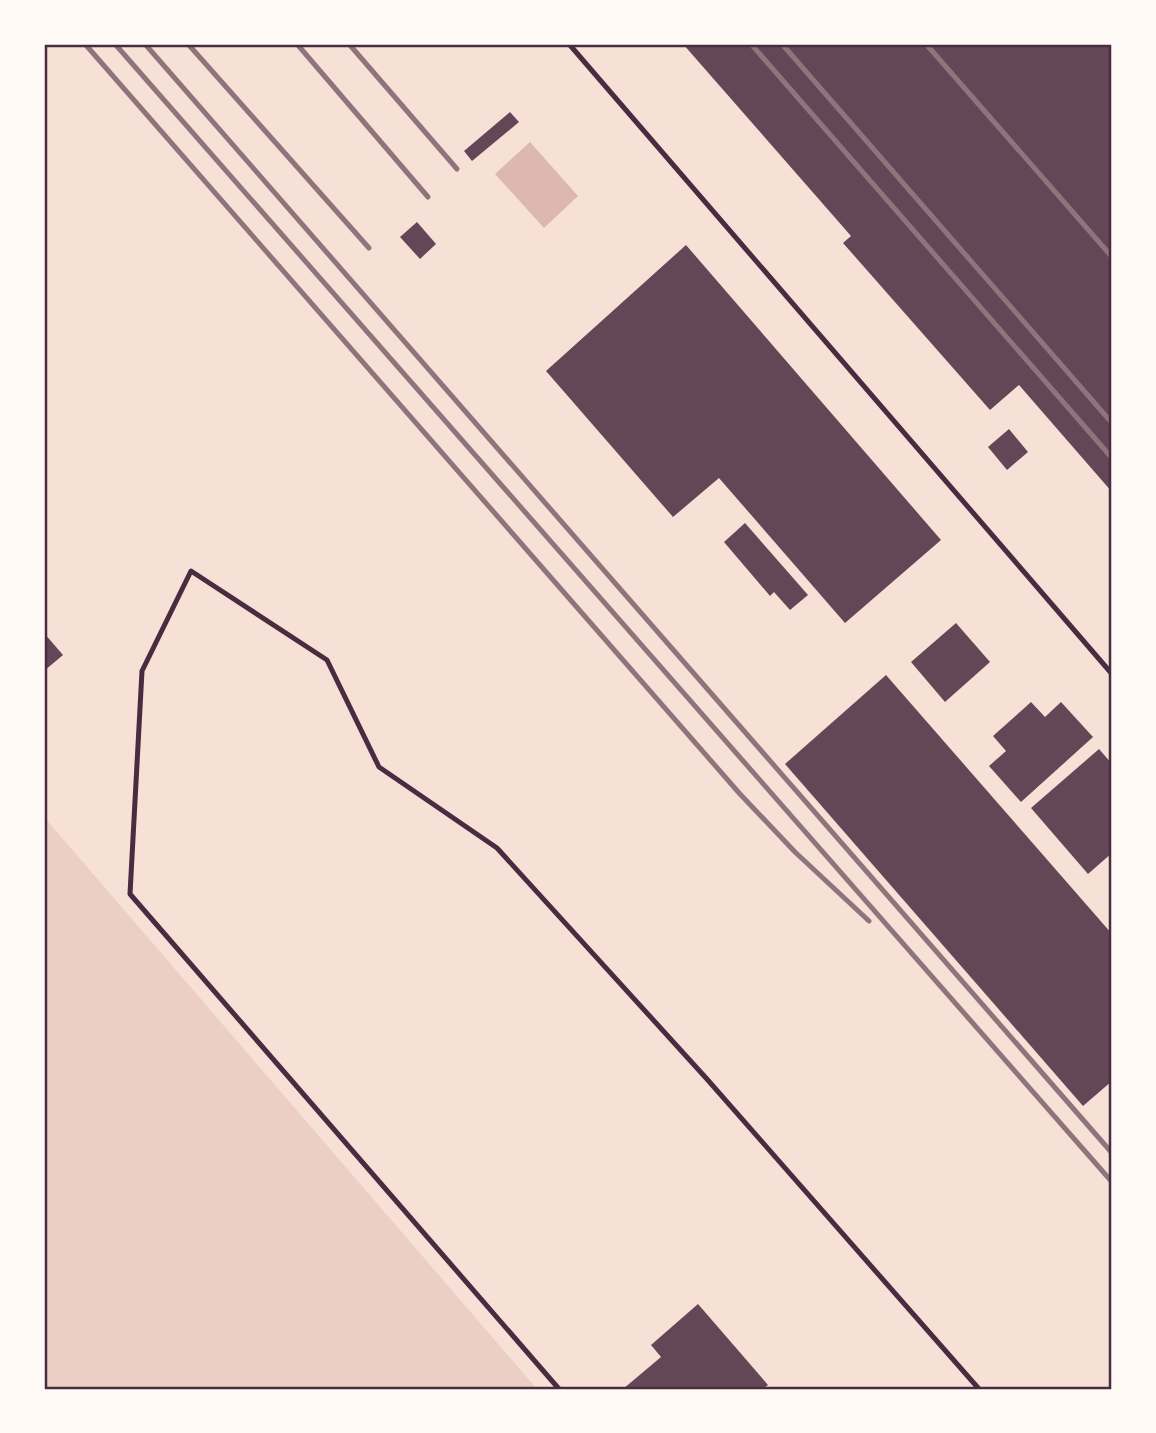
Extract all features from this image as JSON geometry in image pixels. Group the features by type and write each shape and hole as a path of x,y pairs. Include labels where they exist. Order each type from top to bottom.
{"lane":[{"path":"569,44 1112,674"},
{"path":"559,1389 130,894 142,671 191,571 327,660 379,767 497,848 706,1079 979,1389"}],"shaded area":[{"path":"530,142 578,196 544,228 495,174"},
{"path":"44,817 537,1389 44,1389"}],"building":[{"path":"683,44 1112,44 1112,492 1019,385 990,410 843,243 851,236"},
{"path":"510,112 519,122 472,161 464,151"},
{"path":"417,222 436,244 420,259 400,237"},
{"path":"686,245 941,540 845,623 719,478 673,517 546,371"},
{"path":"1009,429 1028,452 1007,470 988,447"},
{"path":"745,523 808,595 790,610 774,592 770,596 724,542"},
{"path":"956,623 990,662 945,702 911,662"},
{"path":"44,633 63,655 44,671"},
{"path":"886,675 1112,934 1112,1081 1083,1106 785,764"},
{"path":"1031,702 1045,717 1061,702 1093,737 1021,802 989,766 1006,751 993,736"},
{"path":"1099,749 1112,764 1112,853 1088,874 1031,808"},
{"path":"698,1304 768,1385 763,1389 623,1389 661,1357 651,1345"}],"railway":[{"path":"85,44 740,794 795,852 869,921"},
{"path":"115,44 1112,1182"},
{"path":"145,44 1112,1153"},
{"path":"188,44 369,248"},
{"path":"297,44 428,197"},
{"path":"349,44 457,169"},
{"path":"751,44 1112,458"},
{"path":"782,44 1112,423"},
{"path":"926,44 1112,257"}]}
